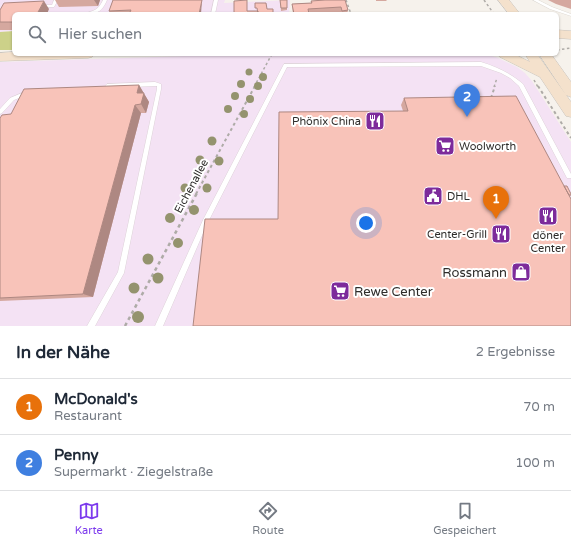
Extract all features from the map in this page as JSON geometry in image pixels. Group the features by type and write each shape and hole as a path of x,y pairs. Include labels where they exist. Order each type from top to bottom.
{"main road":[{"path":"492,0 501,12"},
{"path":"503,0 513,12"},
{"path":"559,34 571,35"},
{"path":"559,44 571,43"},
{"path":"0,57 29,56"},
{"path":"507,56 539,76 571,112"},
{"path":"532,56 539,76"},
{"path":"546,56 571,92"}],"lane":[{"path":"39,6 53,6 56,0"},
{"path":"97,12 102,8 105,0"},
{"path":"213,12 216,0"},
{"path":"535,0 551,8 571,15"},
{"path":"159,326 206,222 286,65 481,64 499,69 509,74 521,85 569,176"},
{"path":"90,326 121,273 159,89 158,85 155,84 102,87"},
{"path":"0,112 12,99 33,91"}],"path":[{"path":"346,0 350,12"},
{"path":"484,0 493,12"},
{"path":"559,50 571,48"},
{"name":"Eichenallee","path":"125,326 271,56"},
{"path":"490,100 499,69"},
{"path":"539,76 571,138"}],"shaded area":[{"path":"0,0 225,0 224,3 290,0 289,12 12,12 12,31 0,32"},
{"path":"186,56 496,57 517,67 525,73 532,81 571,142 571,326 0,326 0,62"}],"green space":[{"path":"12,31 12,50 0,50 0,32"}],"building":[{"path":"113,0 202,0 199,12 130,12 131,10 109,11"},
{"path":"247,0 247,11 258,12 234,12 234,1"},
{"path":"280,0 287,0 287,8 281,8"},
{"path":"345,0 348,10 342,11 341,7 308,9 309,12 294,12 292,4 312,3 311,1"},
{"path":"44,1 38,12 12,12 12,22 0,22 0,10 4,3"},
{"path":"255,3 266,3 267,9 273,9 273,12 258,12 257,8 255,8"},
{"path":"139,85 137,93 144,93 141,104 135,105 83,294 0,298 0,118 2,115 11,114 24,89"},
{"name":"Rewe Center","path":"516,96 571,199 571,326 193,326 205,219 278,219 279,112 408,111 404,98"},
{"path":"564,186 567,186 571,195 569,195"}],"place":[{"name":"Penny","path":"467,117"},
{"name":"Phönix China","path":"375,121"},
{"name":"Woolworth","path":"445,146"},
{"name":"DHL","path":"433,196"},
{"name":"döner Center","path":"548,216"},
{"name":"McDonald's","path":"496,219"},
{"name":"Center-Grill","path":"501,234"},
{"name":"Rossmann","path":"521,272"},
{"name":"Rewe Center","path":"340,291"}]}
